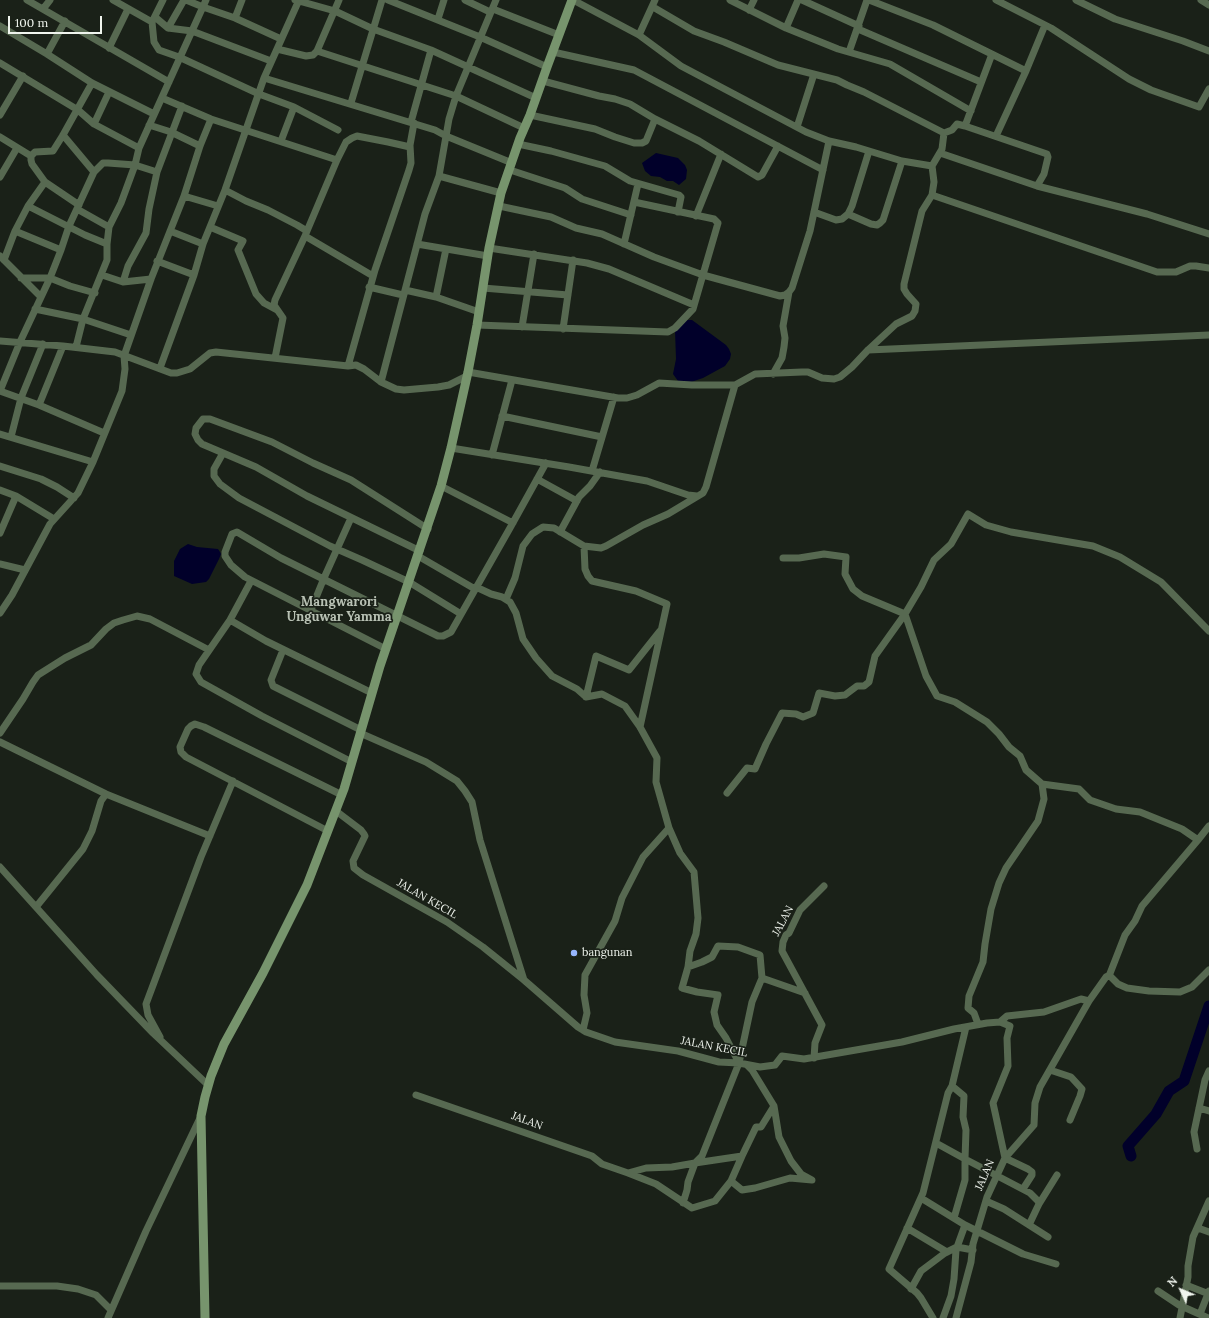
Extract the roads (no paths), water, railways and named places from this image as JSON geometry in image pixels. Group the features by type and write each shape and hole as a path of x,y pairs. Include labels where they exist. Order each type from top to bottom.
{"street":[{"path":"27,0 169,82"},
{"path":"43,9 50,0"},
{"path":"113,0 128,9 168,28 192,31 271,61"},
{"path":"162,0 153,20 154,42 159,50 179,57 259,94 294,107 338,130"},
{"path":"168,28 185,0 235,18 281,39"},
{"path":"76,347 83,319 108,258 107,244 109,227 121,203 135,165 139,148 149,124 206,0"},
{"path":"235,18 242,0"},
{"path":"160,368 194,275 203,244 226,190 245,130 264,78 297,0 335,11 373,29 432,50 468,68 536,98"},
{"path":"277,49 306,56 317,51 339,0"},
{"path":"351,103 382,0"},
{"path":"388,0 438,19 546,67"},
{"path":"438,19 444,0"},
{"path":"465,0 490,12 493,9 559,35"},
{"path":"381,382 425,214 439,176 448,124 456,96 496,0"},
{"path":"108,1318 146,1230 201,1116 211,1076 231,1031 294,913 307,885 342,794 386,649 428,529 441,486 468,374 489,252 501,193 524,128 543,81 546,67 573,0 639,35 681,66 806,132 829,141 902,161 932,166"},
{"path":"730,0 786,28 838,49 890,64 971,112"},
{"path":"749,10 754,0"},
{"path":"786,28 798,0"},
{"path":"802,0 858,27 982,82"},
{"path":"849,52 868,0 933,25 1026,71"},
{"path":"996,0 1045,25 1129,79 1180,101 1199,107 1209,89"},
{"path":"1076,0 1084,2 1115,19 1209,51"},
{"path":"1200,0 1209,5"},
{"path":"639,35 654,2 694,32 724,42 778,65 837,80 847,86 864,92 944,133 952,130 957,124 1047,154 1048,157 1044,174 1037,186"},
{"path":"109,48 128,9"},
{"path":"46,54 65,21"},
{"path":"996,136 1045,25"},
{"path":"0,26 92,83 154,114"},
{"path":"348,366 369,287 406,182 411,163 410,147 413,123 421,85 432,50"},
{"path":"317,51 456,96 524,128"},
{"path":"553,52 634,70 823,170"},
{"path":"965,126 992,54"},
{"path":"0,63 78,110 94,124 139,148"},
{"path":"797,127 814,74"},
{"path":"0,115 23,76"},
{"path":"264,78 351,103 435,130 511,167 564,188 582,198 631,214"},
{"path":"543,81 616,99 630,104 654,119 699,141 758,177 762,175 778,146"},
{"path":"31,156 35,152 53,150 78,110 92,83"},
{"path":"94,124 109,92"},
{"path":"162,98 211,119 337,160"},
{"path":"123,282 128,266 146,233 149,209 157,172 182,106"},
{"path":"281,141 294,107"},
{"path":"530,115 595,129 634,143 642,143 646,141 654,119"},
{"path":"0,613 12,595 46,529 74,498 82,486 93,462 122,391 126,370 124,356 131,335 151,278 184,196 200,146 211,119"},
{"path":"149,124 171,132 200,146"},
{"path":"0,341 76,347 115,352 171,373 190,369 210,353 216,352 348,366 356,365 360,366 381,382 396,389 416,390 449,385 468,374 627,398 637,395 659,383 735,385 755,374 808,372 822,378 834,379 840,377 852,367 896,324 912,316 915,310 916,304 904,289 904,284 922,211 932,195 934,182 932,166 942,149 944,133"},
{"path":"63,135 94,172"},
{"path":"275,358 283,318 274,305 275,300 306,234 346,142 357,136 410,147"},
{"path":"0,137 31,156"},
{"path":"499,206 551,217 576,228 602,234 654,257 703,275 780,296 785,295 792,288 802,258 814,212 829,141"},
{"path":"518,144 551,151 605,166 630,181 679,195 678,212"},
{"path":"0,176 17,148"},
{"path":"814,212 836,220 842,219 848,214 852,206 869,151"},
{"path":"940,153 1037,186 1147,214 1209,234"},
{"path":"696,216 721,154"},
{"path":"31,156 32,164 45,182 78,207 109,227"},
{"path":"848,214 871,224 877,225 880,223 883,220 902,161"},
{"path":"104,433 39,405 0,391 35,308 50,278 69,226 94,172 103,163 135,165 157,172"},
{"path":"439,176 501,193"},
{"path":"41,297 2,258 28,206 45,182"},
{"path":"624,244 638,184"},
{"path":"226,190 246,201 268,210 373,276"},
{"path":"932,195 1157,272 1176,272 1190,266 1209,268"},
{"path":"184,196 218,206"},
{"path":"477,325 668,332 684,320 693,309 718,223 714,219 634,202"},
{"path":"28,206 93,239 107,244"},
{"path":"210,227 243,241 238,250 256,294 264,303 277,310"},
{"path":"16,231 61,250"},
{"path":"170,231 203,244"},
{"path":"417,244 446,249 534,254 573,260 610,269 694,305"},
{"path":"436,297 446,249"},
{"path":"522,327 534,254"},
{"path":"563,329 573,260"},
{"path":"158,262 194,275"},
{"path":"102,275 123,282 151,278"},
{"path":"21,278 50,278 94,293"},
{"path":"369,287 436,297 479,312"},
{"path":"483,288 568,295"},
{"path":"773,374 782,358 785,338 783,326 789,292"},
{"path":"35,308 83,319 131,335"},
{"path":"868,350 1209,335"},
{"path":"12,437 20,398 43,344"},
{"path":"39,405 63,346"},
{"path":"492,455 512,380"},
{"path":"506,599 515,578 523,546 532,534 543,527 554,528 584,546 598,548 606,546 643,525 668,514 703,493 735,385"},
{"path":"592,471 614,397"},
{"path":"502,416 602,437"},
{"path":"428,529 351,480 272,442 210,419 202,420 196,428 195,434 202,444 256,467 307,496 419,553 476,588 506,599 514,607 523,639 536,658 552,676 577,689 586,697"},
{"path":"0,434 93,462"},
{"path":"451,448 647,481 688,495 697,496"},
{"path":"223,453 214,470 214,476 220,484 239,498 337,549 409,582 461,614"},
{"path":"386,649 251,581 231,566 225,556 230,538 237,532 281,558 324,578 438,636 443,636 451,632 546,463"},
{"path":"0,466 41,479 74,498"},
{"path":"560,532 577,501 596,480 600,472"},
{"path":"537,479 577,501"},
{"path":"441,486 513,523"},
{"path":"0,490 16,496 54,519"},
{"path":"0,533 16,496"},
{"path":"727,793 747,768 755,769 782,713 796,714 803,717 813,713 819,693 836,696 845,695 857,686 864,686 869,682 875,656 905,614 921,588 934,560 951,544 968,514 986,525 1011,532 1093,546 1120,557 1161,582 1209,631"},
{"path":"311,610 351,518"},
{"path":"584,546 585,569 592,581 636,590 667,604 640,727"},
{"path":"784,558 799,558 824,554 846,557 845,574 853,589 862,596 905,614 926,676 937,696 955,702 987,722 1009,747 1020,756 1026,770 1042,784 1079,789 1090,800 1116,809 1140,812 1182,829 1198,840"},
{"path":"0,564 25,570"},
{"path":"251,581 230,620 199,665 196,674 201,682 262,716 352,762"},
{"path":"0,733 24,699 38,675 65,658 91,645 114,623 137,616 150,619 210,650"},
{"path":"230,620 283,650 372,693"},
{"path":"586,697 596,656 629,670 662,629"},
{"path":"283,650 271,680 273,686 361,732 426,762 457,781 465,790 472,802 480,840 524,980"},
{"path":"586,697 602,694 625,706 640,727 657,758 656,782 669,828 680,853 694,872 698,918 696,934 690,950 688,967 682,988 718,995 714,1012 717,1025 726,1038 739,1063"},
{"path":"328,831 186,757 181,752 180,747 188,730 195,724 342,794"},
{"path":"0,742 106,794 210,836"},
{"path":"163,1042 148,1015 146,1004 210,836 233,781"},
{"path":"978,1024 974,1013 968,1008 969,996 983,962 991,909 999,883 1006,868 1038,821 1044,799 1042,784"},
{"path":"36,907 83,849 92,831 101,801 106,794"},
{"name":"JALAN KECIL","path":"336,811 364,834 353,861 354,868 363,875 446,922 483,947 524,980 570,1021 583,1030 615,1042 678,1051 719,1062 739,1063 760,1067 775,1065 782,1056 804,1059 814,1058 902,1042 978,1024 1000,1022 1006,1016 1044,1012 1082,999 1089,1001"},
{"path":"1023,1189 1032,1175 1032,1172 1005,1158 1034,1125 1035,1103 1040,1086 1089,1001 1106,977 1109,976 1125,935 1135,921 1142,906 1209,826"},
{"path":"583,1030 587,1012 584,995 585,975 598,949 615,921 622,898 643,857 669,828"},
{"path":"0,867 97,975 208,1085"},
{"name":"JALAN","path":"814,1058 814,1043 822,1025 782,951 783,942 786,935 789,933 800,910 824,886"},
{"path":"683,1203 688,1182 695,1163 702,1156 739,1063 752,1002 762,978 760,955 738,947 718,946 712,957 688,967"},
{"path":"1109,976 1118,984 1126,988 1149,991 1180,992 1192,987 1209,970"},
{"path":"762,978 805,993"},
{"name":"JALAN","path":"956,1318 963,1298 977,1230 996,1174 1005,1158 993,1103 1008,1066 1007,1038 1010,1026 1000,1022"},
{"path":"933,1318 922,1298 889,1269 920,1198 936,1143 948,1093 952,1086 966,1027"},
{"path":"731,1181 742,1190 755,1188 790,1178 812,1180 801,1174 791,1161 779,1137 774,1106 752,1070 747,1065"},
{"path":"1050,1070 1071,1077 1082,1089 1070,1120"},
{"path":"1198,1148 1194,1132 1205,1080 1209,1071"},
{"name":"JALAN","path":"952,1086 964,1096 962,1117 966,1130 965,1180 954,1218"},
{"name":"JALAN","path":"416,1094 592,1156 602,1164 656,1184 692,1208 715,1201 731,1181 756,1127 761,1127 774,1106"},
{"path":"1199,1108 1209,1111"},
{"path":"201,1116 205,1318"},
{"path":"936,1143 1030,1193 1039,1204"},
{"path":"628,1173 646,1168 672,1167 742,1156"},
{"path":"1029,1225 1039,1204 1057,1176"},
{"path":"920,1198 965,1225 1024,1254 1056,1264"},
{"path":"986,1201 1004,1209 1048,1237"},
{"path":"1180,1318 1194,1237 1209,1201"},
{"path":"943,1318 951,1296 957,1247 965,1225"},
{"path":"907,1228 947,1252"},
{"path":"1198,1228 1209,1232"},
{"path":"911,1289 921,1271 947,1252 957,1247 972,1250"},
{"path":"1186,1285 1209,1293 1200,1314"},
{"path":"0,1286 57,1286 78,1289 96,1295 111,1310"},
{"path":"1158,1291 1183,1306 1208,1318"}],"water":[{"path":"656,153 678,158 685,165 687,170 686,179 679,185 673,181 667,181 660,177 651,176 645,171 642,163"},
{"path":"687,320 692,320 726,345 731,354 730,359 725,366 703,378 691,382 678,381 673,374 676,359 675,330"},
{"path":"188,544 197,547 218,549 221,554 209,579 206,582 192,584 174,576 174,561 180,549"}],"waterway":[{"path":"1131,1156 1128,1146 1156,1114 1169,1091 1184,1081 1209,1006"}],"place":[{"name":"bangunan","path":"574,953"}],"district":[{"name":"Mangwarori Unguwar Yamma","path":"339,610"}]}
